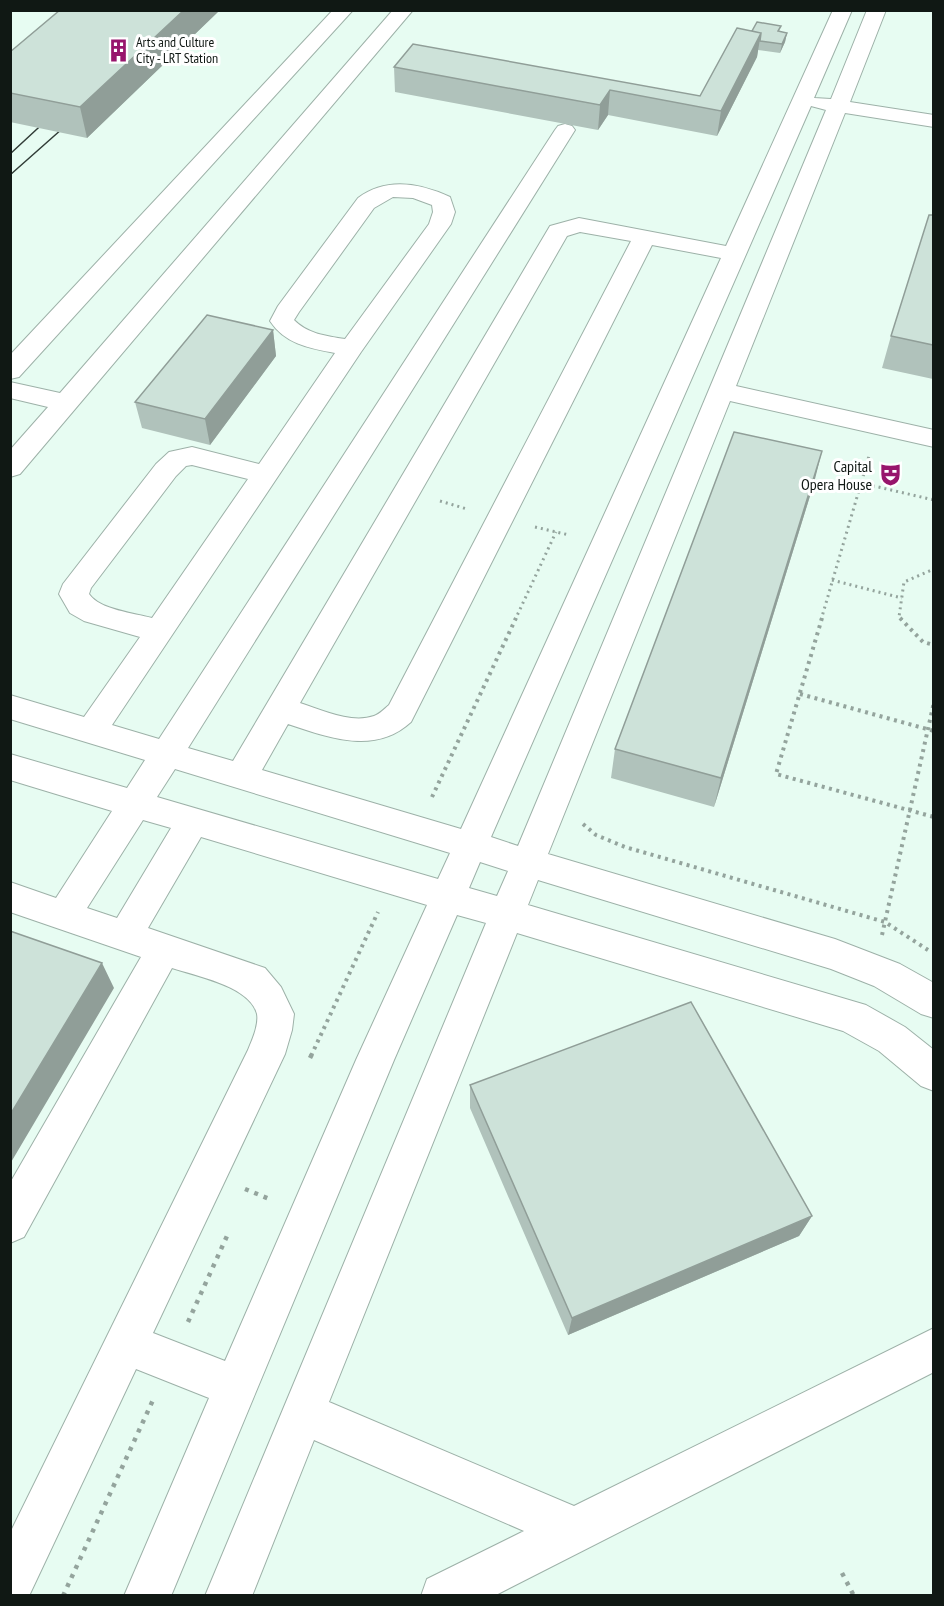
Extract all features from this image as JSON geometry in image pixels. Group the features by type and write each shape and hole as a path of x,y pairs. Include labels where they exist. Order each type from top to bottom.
{"street":[{"path":"10,371 344,10"},
{"path":"10,468 404,10"},
{"path":"147,1596 370,1071 843,10"},
{"path":"228,1596 877,10"},
{"path":"802,100 933,121"},
{"path":"64,915 565,130"},
{"path":"91,732 351,348 440,224 444,212 442,202 429,195 407,191 390,190 376,194 366,203 282,321 287,330 302,337 351,348"},
{"path":"241,777 558,231 579,225 734,254"},
{"path":"281,709 350,729 372,729 387,725 400,713 645,236"},
{"path":"10,390 66,403"},
{"path":"721,391 933,439"},
{"path":"159,631 94,613 80,605 74,594 78,584 166,470 178,458 192,456 266,474"},
{"path":"10,707 835,955 874,971 926,996 933,1002"},
{"path":"10,767 853,1017 892,1040 933,1074"},
{"path":"125,936 193,821"},
{"path":"10,897 252,979 271,1001 277,1021 266,1054 10,1584"},
{"path":"10,1223 164,949"},
{"path":"126,1343 236,1387"},
{"path":"444,1596 933,1349"},
{"path":"302,1413 574,1529"}],"path":[{"path":"877,427 776,774 933,818"},
{"path":"861,483 933,500"},
{"path":"933,569 904,582 899,617 923,642 933,645"},
{"path":"832,580 902,598"},
{"path":"800,694 933,731"},
{"path":"874,971 933,702"},
{"path":"842,1573 854,1596"}],"building":[{"path":"60,10 184,10 80,107 10,93 10,52"},
{"path":"757,22 781,26 778,31 787,33 782,44 760,41 761,33 752,31"},
{"path":"737,28 761,33 721,111 610,90 600,105 394,67 413,44 700,96"},
{"path":"929,215 933,215 933,345 891,336"},
{"path":"207,315 273,330 205,419 135,402"},
{"path":"734,432 822,451 721,778 615,749"},
{"path":"10,931 102,963 10,1115"},
{"path":"691,1002 812,1216 572,1318 470,1085"}],"tram line":[{"path":"10,154 50,117"},
{"path":"10,175 71,121"}],"place":[{"name":"Arts and Culture City - LRT Station","path":"118,50"},
{"name":"Capital Opera House","path":"890,475"}]}
